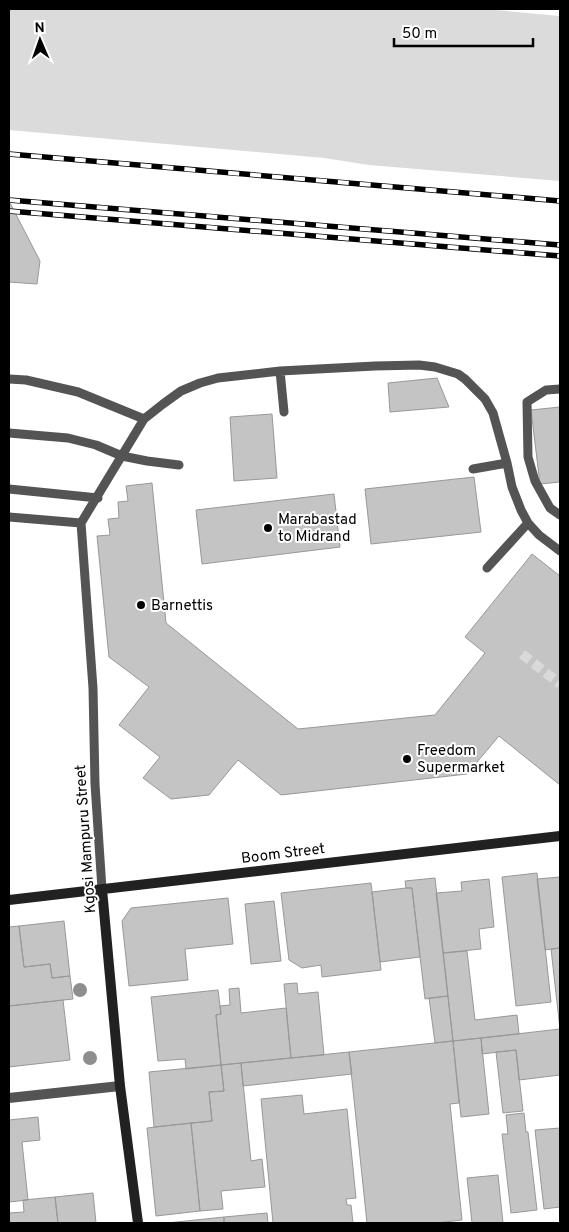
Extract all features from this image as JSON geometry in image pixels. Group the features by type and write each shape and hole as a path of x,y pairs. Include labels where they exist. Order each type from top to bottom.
{"main road":[{"name":"Boom Street","path":"9,900 560,836"},
{"name":"Kgosi Mampuru Street","path":"102,889 120,1086 138,1223"}],"street":[{"path":"9,1098 120,1086"}],"lane":[{"path":"9,517 81,523 98,498 144,419 181,391 200,383 218,378 280,372 419,365 435,367 458,374 465,378 485,399 493,413 508,463 512,487 521,510 528,523 539,535 560,551"},
{"path":"280,372 284,412"},
{"path":"9,379 26,380 78,392 144,419"},
{"path":"560,388 546,390 527,402 528,457 534,481 550,508 560,515"},
{"path":"9,433 68,438 96,444 122,456 147,462 179,465"},
{"path":"474,469 508,463"},
{"path":"9,489 98,498"},
{"name":"Kgosi Mampuru Street","path":"81,523 93,688 95,784 102,889"},
{"path":"487,568 528,523"}],"shaded area":[{"path":"9,9 485,9 560,16 560,181 369,165 324,158 9,130"}],"building":[{"path":"9,201 40,261 37,284 9,282"},
{"path":"437,378 449,407 390,412 388,383"},
{"path":"560,407 560,482 540,484 531,410"},
{"path":"272,414 277,478 234,481 230,417"},
{"path":"474,477 481,532 371,544 365,489"},
{"path":"152,483 166,623 298,729 435,715 485,653 465,637 532,554 560,576 560,785 499,736 467,774 281,795 238,760 209,795 171,799 143,778 160,757 119,725 149,687 109,657 97,536 110,535 108,519 119,518 118,502 128,501 126,486"},
{"name":"Marabastad to Midrand","path":"334,494 340,547 202,564 196,510"},
{"path":"537,873 551,1002 516,1006 502,877"},
{"path":"560,877 560,948 545,950 537,879"},
{"path":"435,878 448,996 425,999 412,888 406,888 405,881"},
{"path":"489,879 494,927 479,929 481,949 443,953 436,893 462,891 461,882"},
{"path":"371,883 381,970 322,977 321,965 302,968 289,960 281,893"},
{"path":"412,888 420,957 380,962 372,892"},
{"path":"228,898 233,944 185,949 188,980 129,986 122,921 131,908"},
{"path":"274,901 281,961 251,964 245,904"},
{"path":"64,921 70,976 52,978 50,964 24,967 19,926"},
{"path":"19,926 24,967 50,964 52,978 70,976 73,999 9,1006 9,927"},
{"path":"560,948 560,1029 551,949"},
{"path":"467,951 475,1020 517,1015 519,1034 453,1041 443,953"},
{"path":"297,983 298,994 318,992 324,1055 291,1058 284,984"},
{"path":"239,988 241,1013 286,1008 291,1058 221,1065 216,1015 221,1014 220,1006 230,1005 229,989"},
{"path":"218,990 221,1014 216,1015 221,1065 186,1069 185,1059 158,1061 151,997"},
{"path":"448,996 453,1041 435,1043 429,998"},
{"path":"63,1000 70,1060 9,1067 9,1006"},
{"path":"560,1029 560,1075 519,1080 516,1050 482,1054 481,1038"},
{"path":"481,1038 489,1114 461,1117 453,1041"},
{"path":"453,1041 459,1103 450,1104 462,1220 436,1223 367,1223 349,1052"},
{"path":"516,1050 523,1111 503,1113 496,1052"},
{"path":"349,1052 352,1074 243,1086 241,1063"},
{"path":"241,1063 251,1161 262,1159 265,1187 221,1191 223,1209 200,1211 191,1123 212,1121 209,1092 224,1091 221,1065"},
{"path":"221,1065 224,1091 209,1092 212,1121 154,1127 149,1072"},
{"path":"302,1095 304,1114 347,1109 356,1198 346,1199 347,1205 351,1205 353,1223 273,1223 261,1099"},
{"path":"524,1113 537,1210 511,1213 502,1134 508,1134 506,1115"},
{"path":"38,1117 40,1140 22,1142 28,1200 9,1202 9,1120"},
{"path":"191,1123 200,1211 156,1216 147,1128"},
{"path":"560,1128 560,1207 544,1209 535,1130"},
{"path":"498,1175 503,1223 472,1223 467,1178"},
{"path":"93,1193 96,1223 58,1223 55,1197"},
{"path":"55,1197 58,1223 9,1223 9,1213 24,1212 23,1200"},
{"path":"267,1213 268,1223 224,1223 224,1217"},
{"path":"224,1217 224,1223 167,1223"}],"tunnel":[{"path":"522,654 560,684"}],"railway":[{"path":"9,154 560,201"},
{"path":"9,200 560,245"},
{"path":"9,211 560,256"}],"place":[{"name":"Marabastad to Midrand","path":"268,528"},
{"name":"Barnettis","path":"141,605"},
{"name":"Freedom Supermarket","path":"407,759"}]}
